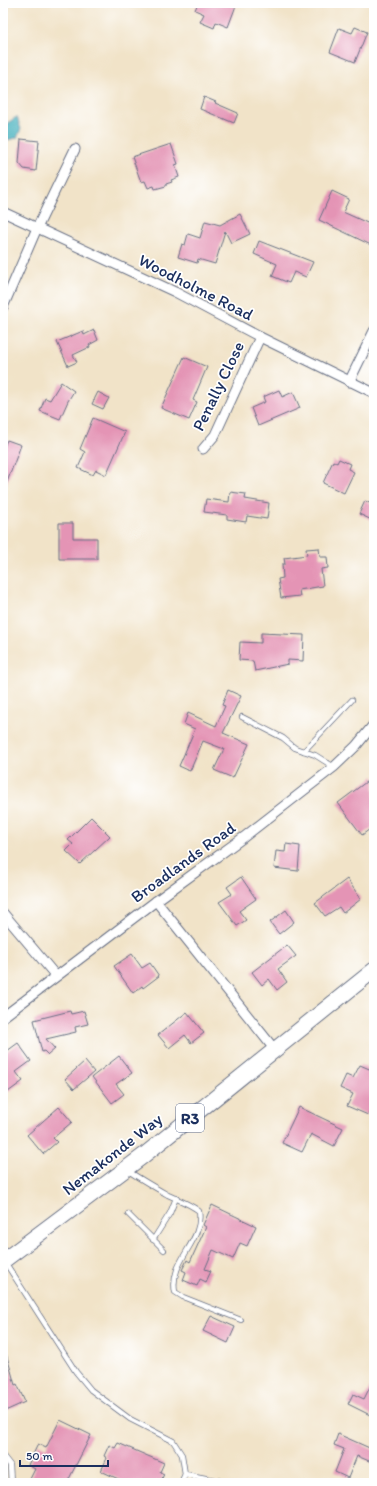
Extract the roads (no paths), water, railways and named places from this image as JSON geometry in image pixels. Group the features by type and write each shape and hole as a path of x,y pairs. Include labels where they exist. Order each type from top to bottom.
{"highway":[{"name":"Nemakonde Way","path":"3,1261 126,1169 374,970"}],"street":[{"path":"3,307 37,228 75,149"},
{"name":"Woodholme Road","path":"3,212 175,292 260,337 374,393"},
{"path":"349,382 374,331"},
{"name":"Penally Close","path":"203,449 216,436 260,337"},
{"name":"Broadlands Road","path":"3,1018 56,976 334,767 356,746 374,724"},
{"path":"156,901 275,1050"},
{"path":"3,914 56,976"}],"lane":[{"path":"304,751 352,700"},
{"path":"242,717 283,738 295,748 315,755 334,767"},
{"path":"126,1169 142,1180 200,1211 201,1219 196,1236 179,1264 174,1276 176,1292 183,1297 241,1320"},
{"path":"153,1240 170,1213 176,1198"},
{"path":"128,1214 164,1250"},
{"path":"3,1261 76,1372 91,1390 130,1419 173,1442 182,1455 185,1474 181,1483"},
{"path":"3,1456 10,1465 11,1483"},
{"path":"185,1474 231,1483"}],"water":[{"path":"17,117 21,129 17,138 7,140 4,135 7,126 11,120"}]}
